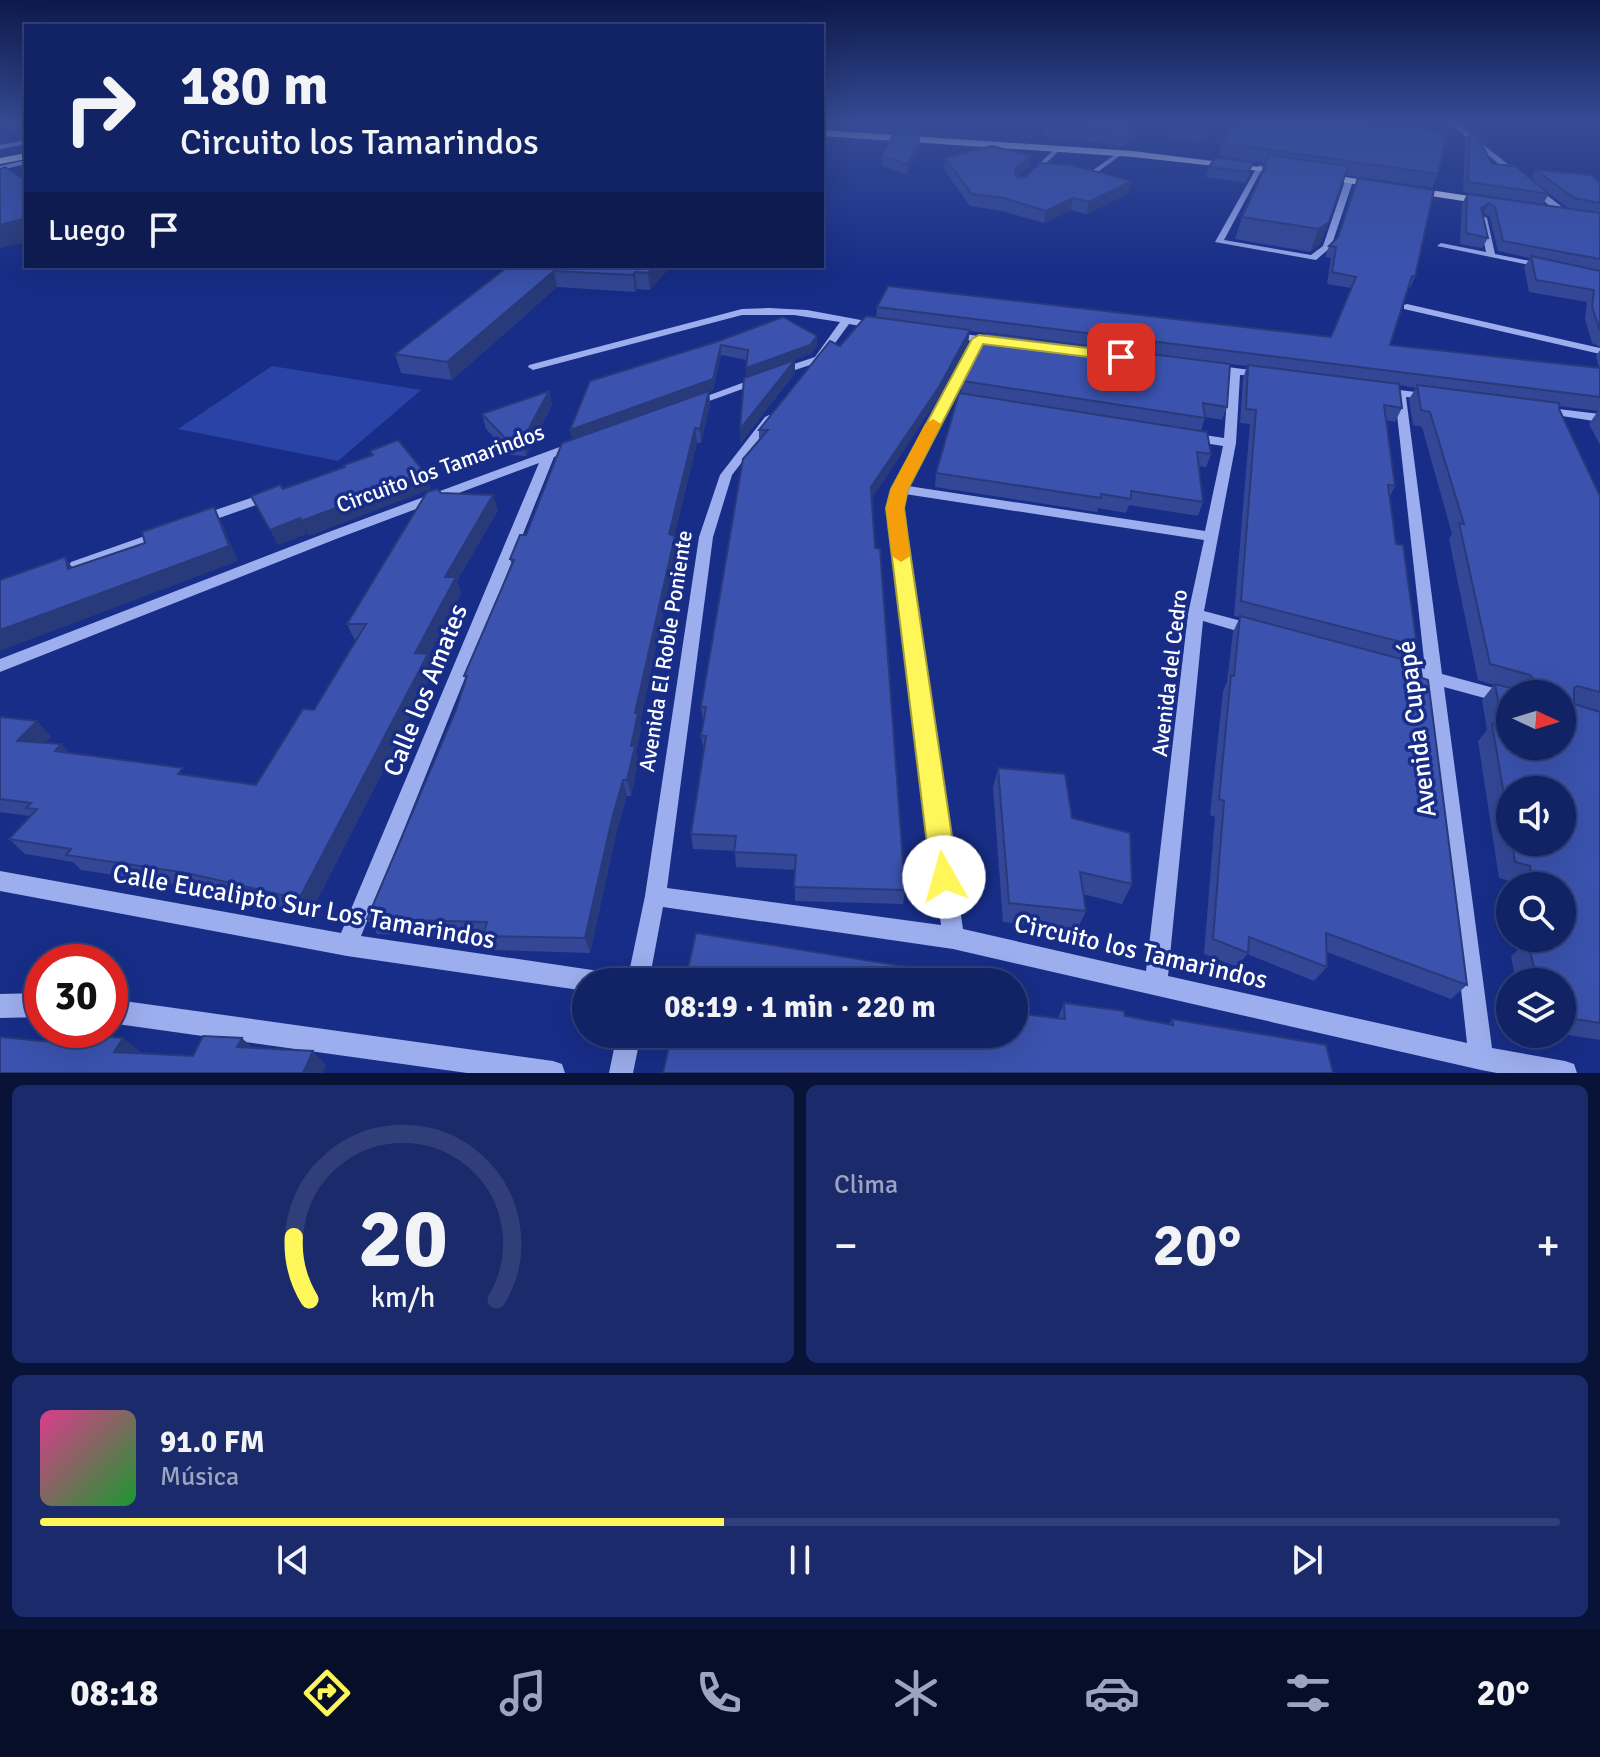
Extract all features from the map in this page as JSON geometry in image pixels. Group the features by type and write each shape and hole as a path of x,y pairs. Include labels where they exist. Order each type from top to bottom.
{"main road":[{"path":"1299,173 1502,203"},
{"path":"1533,208 1576,215"}],"street":[{"path":"1018,185 1031,173"},
{"path":"1073,173 1093,173"},
{"path":"1257,173 1219,242 1313,258 1327,247 1349,181"},
{"path":"1514,173 1564,213"},
{"path":"1483,218 1491,256"},
{"path":"1441,246 1553,268"},
{"path":"1407,307 1600,351"},
{"path":"533,367 742,312 772,309 797,311 890,327"},
{"path":"799,382 846,321"},
{"path":"935,333 1009,343"},
{"path":"953,938 895,508 900,489 954,400 979,339"},
{"path":"683,407 818,359"},
{"path":"1205,367 1280,377"},
{"name":"Avenida del Cedro","path":"1156,982 1196,614 1230,443 1235,371"},
{"path":"1370,389 1446,398"},
{"name":"Avenida Cupapé","path":"1400,393 1481,1058"},
{"name":"Avenida El Roble Poniente","path":"641,968 655,896 706,537 726,475 781,405"},
{"path":"1524,408 1600,418"},
{"path":"1555,411 1561,425"},
{"path":"1183,435 1230,443"},
{"name":"Circuito los Tamarindos","path":"0,666 594,439"},
{"name":"Calle los Amates","path":"347,945 549,455"},
{"path":"900,489 1212,537"},
{"path":"192,523 279,492"},
{"path":"76,565 177,528"},
{"path":"1196,614 1271,634"},
{"path":"1392,666 1496,694"},
{"name":"Calle Eucalipto Sur Los Tamarindos","path":"0,881 347,945 572,978"},
{"name":"Circuito los Tamarindos","path":"655,896 953,938 1481,1058 1565,1073"},
{"path":"0,1006 24,1005"},
{"path":"128,1014 553,1073"},
{"path":"621,1073 626,1048"}],"shaded area":[{"path":"272,366 421,390 338,461 178,429"}],"building":[{"path":"0,173 14,173 24,180 24,219 0,225"},
{"path":"956,173 1016,173 1017,178 1029,173 1102,173 1132,181 1089,202 1073,198 1046,211 1004,198 972,194"},
{"path":"1262,173 1346,173 1329,222 1319,229 1242,217"},
{"path":"1468,173 1524,173 1549,194 1468,182"},
{"path":"1540,173 1591,175 1600,183 1600,203 1574,198"},
{"path":"1358,178 1434,190 1415,277 1412,276 1390,345 1600,368 1600,397 877,307 888,286 1331,337 1356,277 1332,272 1336,247 1329,246 1338,237"},
{"path":"1467,194 1600,213 1600,259 1503,241 1495,207 1489,203 1481,208 1488,238 1466,233"},
{"path":"1531,256 1600,271 1600,331 1592,307 1594,290 1536,280"},
{"path":"506,268 653,268 648,273 635,272 633,275 554,271 447,362 395,354"},
{"path":"866,316 970,330 939,387 871,487 875,548 880,549 905,890 794,887 796,855 734,852 736,836 691,834 706,736 701,736 706,707 701,707 743,459 768,430 759,430 830,341 840,346"},
{"path":"783,317 817,336 810,345 746,368 748,350 721,345 713,379 570,430 590,381 716,342"},
{"path":"986,333 1230,364 1227,407 1203,403 1205,418 963,381"},
{"path":"795,360 740,429 744,378"},
{"path":"1248,365 1399,384 1402,408 1384,405 1395,486 1388,485 1396,544 1403,545 1417,646 1241,601 1256,410 1246,409"},
{"path":"1417,385 1559,403 1559,409 1600,496 1600,692 1576,687 1576,680 1527,680 1533,678 1490,664 1459,523 1464,524 1430,412 1421,410"},
{"path":"549,391 522,441 507,440 482,414"},
{"path":"709,391 700,429 695,428 669,534 675,536 635,713 638,713 631,746 635,746 627,780 623,780 612,819 585,938 483,936 487,922 367,919 456,710 467,676 464,676 514,560 510,559 520,535 526,535 562,443"},
{"path":"959,393 1207,432 1211,454 1197,452 1203,502 1131,491 1131,499 1101,494 1101,498 936,473"},
{"path":"398,440 426,474 270,530 251,496 280,485 283,489 345,467 373,455 370,451"},
{"path":"437,489 441,493 493,495 445,577 456,577 415,653 428,654 299,899 187,873 66,855 71,849 9,839 37,809 26,808 31,803 0,799 0,717 37,721 17,741 61,744 55,751 183,768 178,774 256,785 303,709 314,710 366,624 347,624 427,492"},
{"path":"214,507 229,546 0,630 0,580 65,557 68,569 145,543 142,532"},
{"path":"1240,616 1420,664 1422,678 1428,680 1467,985 1326,933 1327,967 1249,937 1248,953 1213,939 1224,801 1219,799"},
{"path":"1576,705 1600,712 1600,1023 1576,1019 1576,968 1534,968 1530,952 1576,952 1576,872 1531,872 1530,866 1515,862 1514,856 1576,856 1576,776 1501,776 1498,760 1576,760"},
{"path":"1492,724 1496,725 1496,748"},
{"path":"998,768 1065,774 1072,818 1130,833 1132,884 1080,872 1086,911 1009,903"},
{"path":"696,933 908,967 908,968 688,968"},
{"path":"1064,1003 1124,1011 1125,1016 1173,1025 1172,1019 1326,1045 1333,1073 663,1073 669,1048 1028,1048 1028,1015 1065,1019"},
{"path":"203,1036 242,1038 237,1047 313,1051 303,1073 0,1073 0,1037 24,1039 24,1048 117,1048 114,1052 193,1056"}],"slow traffic":[{"path":"901,556 895,508 900,489 933,424"}],"route":[{"path":"944,877 898,538 895,508 900,489 979,339 1121,357"}]}
